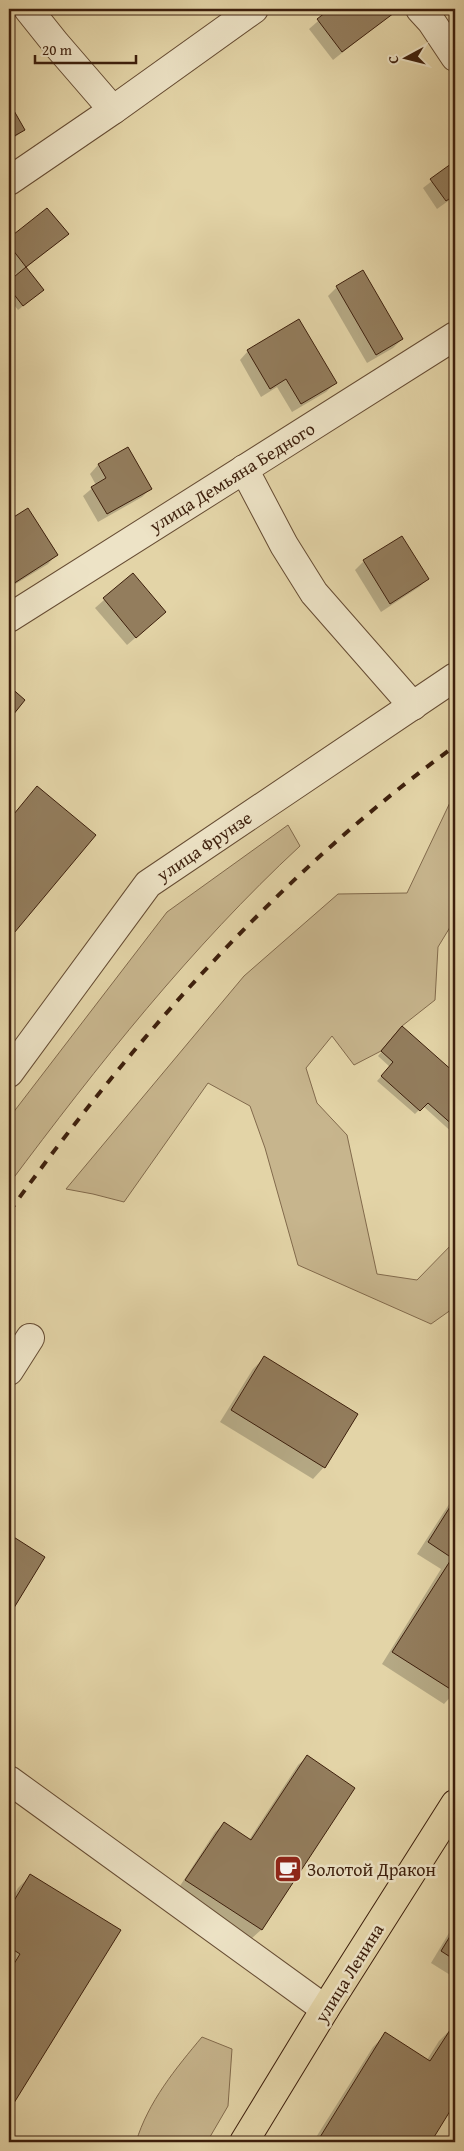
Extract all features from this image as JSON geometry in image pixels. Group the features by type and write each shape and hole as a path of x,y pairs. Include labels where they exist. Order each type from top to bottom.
{"main road":[{"name":"улица Ленина","path":"244,2142 325,2009 455,1804"}],"street":[{"path":"28,9 113,110"},
{"path":"9,181 113,110 254,9"},
{"path":"420,9 431,21 455,57"},
{"name":"улица Демьяна Бедного","path":"9,618 455,336"},
{"path":"244,469 284,545 314,593 413,706"},
{"name":"улица Фрунзе","path":"9,1074 148,884 455,678"},
{"path":"9,1372 30,1338"},
{"path":"9,1780 325,2009"}],"shaded area":[{"path":"455,792 455,919 438,947 435,1000 402,1026 381,1051 354,1065 332,1036 306,1068 317,1103 347,1135 377,1274 417,1280 455,1241 455,1307 431,1324 298,1265 265,1148 250,1106 208,1083 124,1202 66,1189 244,976 338,894 407,893"},
{"path":"288,825 300,846 183,966 111,1051 9,1184 9,1118 167,912"},
{"path":"202,2037 232,2049 228,2106 207,2142 136,2142 155,2099"}],"building":[{"path":"330,9 390,9 394,13 342,52 317,19"},
{"path":"9,102 25,130 9,139"},
{"path":"455,161 455,195 446,201 430,179"},
{"path":"47,208 69,234 26,267 9,245 9,238"},
{"path":"26,267 44,290 23,306 9,288 9,281"},
{"path":"363,270 403,339 376,355 336,286"},
{"path":"299,319 337,383 301,404 286,379 270,389 247,350"},
{"path":"128,447 152,489 107,514 91,487 106,478 98,464"},
{"path":"28,508 58,555 13,584 9,578 9,520"},
{"path":"402,536 429,579 390,604 363,560"},
{"path":"133,573 166,612 136,638 103,598"},
{"path":"9,686 25,700 9,720"},
{"path":"37,786 96,835 9,939 9,820"},
{"path":"402,1026 455,1073 455,1127 428,1103 420,1111 381,1076 393,1062 381,1051"},
{"path":"264,1356 358,1414 325,1468 231,1410"},
{"path":"455,1499 455,1692 392,1652 452,1558 428,1542"},
{"path":"9,1534 45,1557 9,1616"},
{"path":"307,1755 355,1788 262,1930 185,1880 224,1822 251,1840"},
{"path":"30,1874 121,1930 9,2111 9,1972 20,1954 9,1947 9,1909"},
{"path":"455,1928 455,1960 441,1951"},
{"path":"452,2027 455,2029 455,2103 431,2142 317,2142 385,2032 430,2061"}],"railway":[{"path":"9,1212 107,1083 159,1021 214,961 270,903 329,848 391,795 455,746"}],"place":[{"name":"Золотой Дракон","path":"288,1869"}]}
